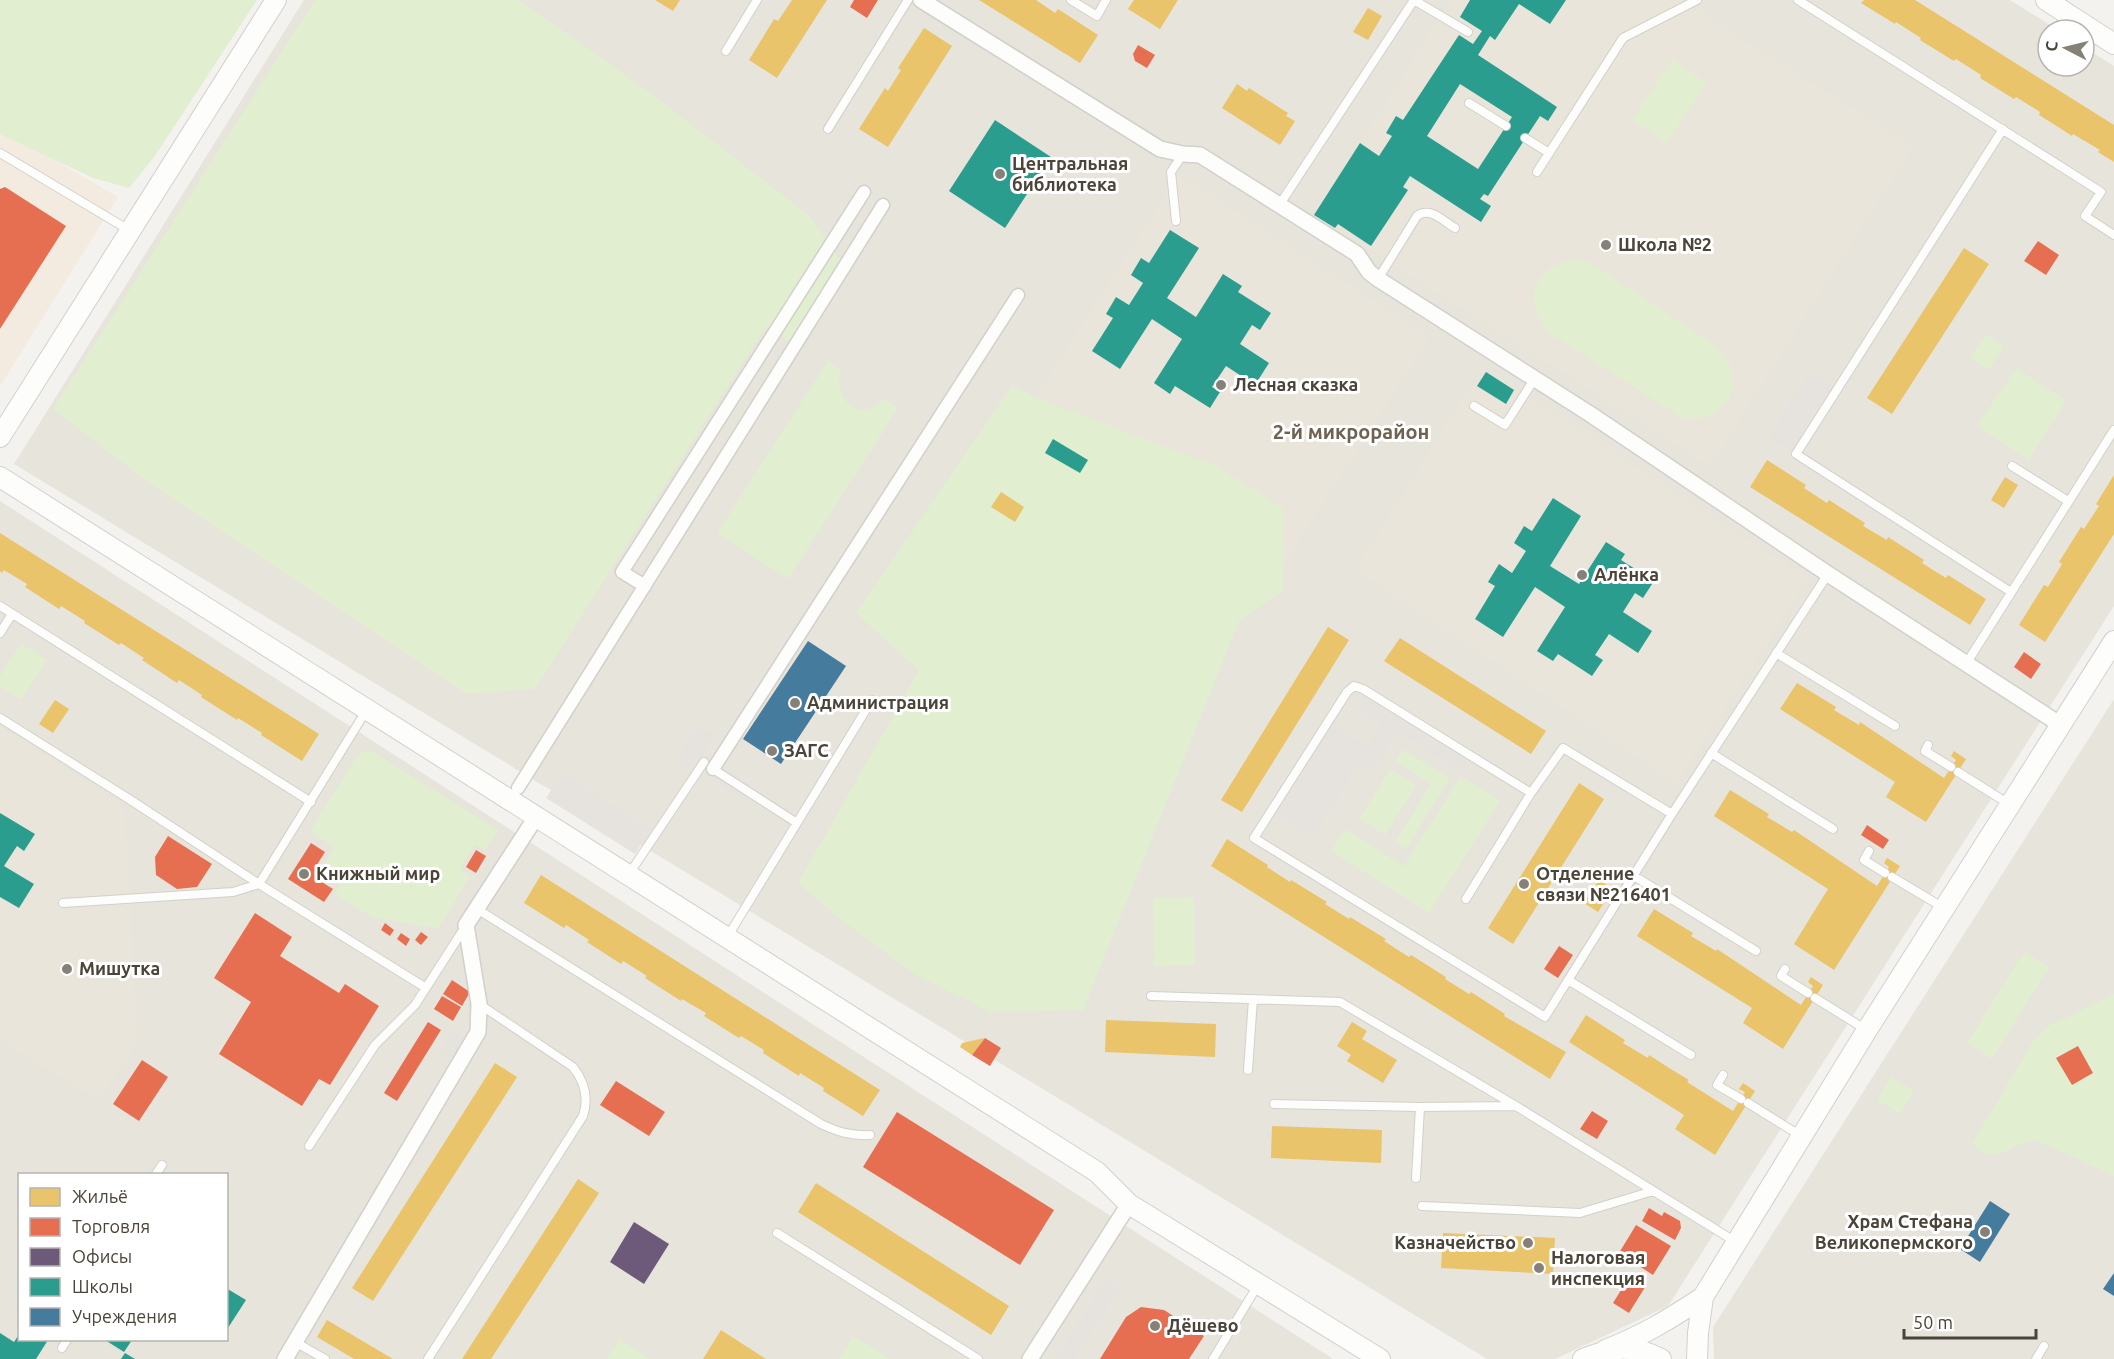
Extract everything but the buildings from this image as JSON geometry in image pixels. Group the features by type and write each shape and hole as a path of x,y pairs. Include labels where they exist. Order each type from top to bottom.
{"street":[{"path":"0,437 276,0"},
{"path":"921,0 1160,149 1200,155 1280,204 1357,254 1369,272 1378,279 1535,378 1828,574 2061,725"},
{"path":"2046,0 2114,44"},
{"path":"645,586 622,572 864,192"},
{"path":"518,788 883,205"},
{"path":"708,765 1018,295"},
{"path":"0,477 1097,1172 1129,1204 1380,1359"},
{"path":"1697,1359 1703,1297 1867,1030 2114,641"},
{"path":"285,1359 478,1032 479,1004 466,926 536,817"},
{"path":"1030,1359 1129,1204"},
{"path":"1582,1359 1636,1338 1663,1324 1703,1297"},
{"path":"1605,1350 1634,1349 1661,1359"}],"lane":[{"path":"726,51 757,0"},
{"path":"828,129 908,0"},
{"path":"1071,0 1096,16 1106,0"},
{"path":"1280,204 1414,0 1468,32"},
{"path":"1537,172 1623,38 1697,0"},
{"path":"1798,0 2101,192 2085,216 2114,235"},
{"path":"1469,103 1506,126"},
{"path":"2003,129 1796,454 2011,591"},
{"path":"1525,138 1549,153"},
{"path":"0,153 130,231"},
{"path":"1176,220 1171,172 1183,154"},
{"path":"1378,279 1417,216 1423,212 1430,212 1455,228"},
{"path":"1474,406 1505,425 1535,378"},
{"path":"1966,664 2114,429"},
{"path":"2012,466 2068,501"},
{"path":"1531,793 1363,689 1354,686 1347,692 1254,838 1545,1017 1672,814 1828,574"},
{"path":"0,606 311,802"},
{"path":"0,633 12,614"},
{"path":"1776,653 1895,726"},
{"path":"727,937 873,700"},
{"path":"63,903 233,892 259,884 367,710"},
{"path":"0,718 426,988"},
{"path":"1928,745 1925,751 2009,804"},
{"path":"1466,899 1531,793 1563,748 1672,814"},
{"path":"1711,753 1833,829"},
{"path":"628,876 708,765 797,823"},
{"path":"1869,851 1864,860 1944,908"},
{"path":"1634,876 1756,951"},
{"path":"477,909 821,1124 840,1133 855,1136 870,1135"},
{"path":"309,1146 375,1046 415,1005 466,926"},
{"path":"1785,969 1781,976 1867,1030"},
{"path":"1568,980 1691,1055"},
{"path":"1151,996 1340,1002 1516,1106 1736,1242"},
{"path":"1248,1070 1253,999"},
{"path":"428,1359 577,1126 585,1108 582,1079 573,1067 479,1004"},
{"path":"1723,1076 1717,1085 1801,1136"},
{"path":"1274,1104 1516,1106"},
{"path":"1416,1178 1420,1107"},
{"path":"157,1173 162,1165"},
{"path":"1422,1206 1580,1213 1653,1191"},
{"path":"777,1233 978,1359"},
{"path":"1213,1359 1259,1284"},
{"path":"62,1348 66,1341"},
{"path":"295,1342 325,1359"},
{"path":"2036,1359 2044,1346"}],"shaded area":[{"path":"304,0 2010,0 2039,18 2036,18 2036,78 2096,78 2096,55 2114,66 2114,606 1668,1306 1555,1359 1487,1359 14,464"},
{"name":"Школа №2","path":"1451,0 1680,0 1913,146 1710,466 1314,215"},
{"path":"0,128 118,197 0,386"},
{"name":"Лесная сказка","path":"1179,175 1430,337 1271,583 1012,433"},
{"name":"Алёнка","path":"1486,372 1514,390 1516,389 1808,579 1676,783 1356,570 1470,386 1477,386"},
{"path":"1809,372 1834,387 1792,452 1768,437"},
{"path":"0,501 1333,1359 0,1359"},
{"path":"1365,696 1471,762 1464,774 1397,732 1373,771 1359,763 1313,838 1276,815 1333,724 1368,746 1382,725 1357,709"},
{"path":"2114,699 2114,1359 1714,1359 1713,1327"},
{"path":"698,725 715,736 694,771 676,760"},
{"name":"Мишутка","path":"0,727 125,807 137,1042 99,1100 0,1040"},
{"path":"722,767 752,786 744,800 713,780"},
{"path":"562,773 651,829 635,854 546,798"},
{"path":"452,1031 464,1038 452,1059 440,1052"},
{"path":"1107,1278 1121,1288 1075,1359 1055,1359"}],"green space":[{"path":"0,0 257,0 155,156 129,188 93,178 0,134"},
{"path":"315,0 519,0 645,89 810,216 841,261 792,344 766,326 535,689 467,694 145,480 53,409"},
{"path":"1672,59 1707,83 1667,143 1632,120"},
{"path":"1573,260 1585,261 1597,267 1716,346 1727,359 1732,372 1733,385 1730,397 1723,407 1712,414 1698,418 1682,418 1551,334 1536,311 1535,289 1548,270"},
{"path":"1986,334 2004,346 1989,370 1970,358"},
{"path":"828,361 841,370 842,394 850,406 864,409 873,407 885,399 898,408 788,579 717,533"},
{"path":"2016,368 2066,401 2028,460 1977,426"},
{"path":"1012,386 1055,405 1216,466 1284,509 1283,590 1239,621 1083,1010 991,1012 916,975 840,919 798,883 919,670 856,613"},
{"path":"21,643 47,660 21,700 0,687 0,676"},
{"path":"1402,749 1450,778 1406,849 1395,842 1431,784 1395,761"},
{"path":"365,751 371,751 498,830 485,850 475,845 460,868 470,876 438,929 372,917 335,895 339,885 320,873 334,847 310,831 357,756"},
{"path":"1390,769 1416,785 1385,835 1359,819"},
{"path":"1461,776 1500,801 1429,913 1331,851 1345,829 1404,866"},
{"path":"1194,897 1195,965 1154,966 1153,898"},
{"path":"2024,952 2049,967 1992,1059 1967,1043"},
{"path":"2114,994 2114,1176 2036,1140 1994,1155 1979,1151 1973,1142 2034,1040 2049,1026"},
{"path":"1891,1077 1914,1091 1900,1114 1877,1100"},
{"path":"853,1336 891,1359 839,1359"},
{"path":"620,1339 649,1359 606,1359"}],"place":[{"name":"Центральная библиотека","path":"1000,174"},
{"name":"Школа №2","path":"1606,245"},
{"name":"Лесная сказка","path":"1221,385"},
{"name":"Алёнка","path":"1582,575"},
{"name":"Администрация","path":"795,703"},
{"name":"ЗАГС","path":"772,751"},
{"name":"Книжный мир","path":"304,874"},
{"name":"Отделение связи №216401","path":"1524,884"},
{"name":"Мишутка","path":"67,969"},
{"name":"Храм Стефана Великопермского","path":"1985,1232"},
{"name":"Казначейство","path":"1528,1243"},
{"name":"Налоговая инспекция","path":"1539,1268"},
{"name":"Дёшево","path":"1155,1326"}],"district":[{"name":"2-й микрорайон","path":"1351,432"}]}
